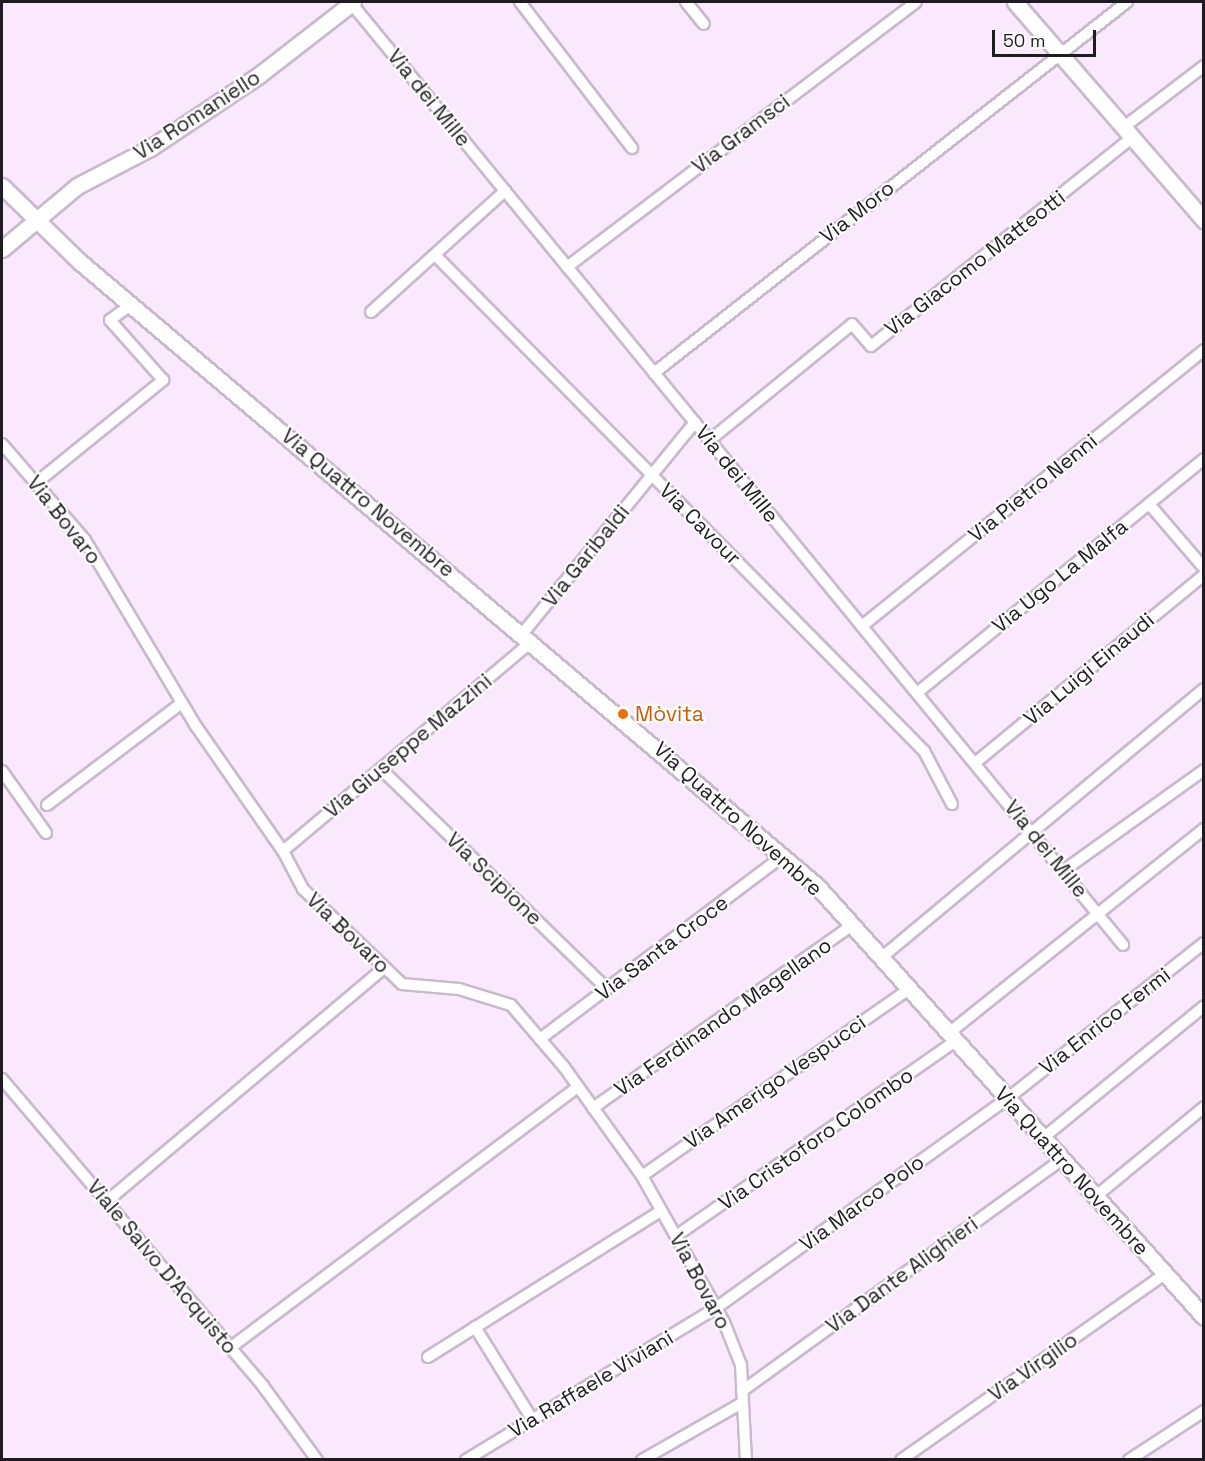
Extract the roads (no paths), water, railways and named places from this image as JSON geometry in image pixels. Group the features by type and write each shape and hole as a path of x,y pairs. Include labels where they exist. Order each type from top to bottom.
{"street":[{"name":"Via dei Mille","path":"352,2 1123,945"},
{"name":"Via Romaniello","path":"2,249 77,186 150,148 259,75 352,2"},
{"path":"520,2 632,148"},
{"path":"686,2 704,24"},
{"name":"Via Gramsci","path":"567,267 916,2"},
{"path":"1015,2 1203,218"},
{"name":"Via Moro","path":"654,373 1060,52 1127,2"},
{"path":"1128,133 1203,66"},
{"name":"Via Giacomo Matteotti","path":"710,440 852,324 871,346 1128,133"},
{"name":"Via Quattro Novembre","path":"2,186 36,220 132,304 528,637 783,856 852,925 1203,1317"},
{"path":"371,312 505,191"},
{"name":"Via Cavour","path":"435,255 924,751 952,804"},
{"path":"36,483 163,380 111,320 132,304"},
{"name":"Via Pietro Nenni","path":"862,626 1203,350"},
{"name":"Via Garibaldi","path":"528,637 695,422"},
{"name":"Via Bovaro","path":"2,444 85,540 182,703 283,851 303,889 383,969 402,984 459,989 511,1005 593,1108 642,1176 716,1308 741,1365 746,1460"},
{"name":"Via Ugo La Malfa","path":"917,693 1203,459"},
{"path":"1149,504 1203,568"},
{"name":"Via Luigi Einaudi","path":"975,763 1203,575"},
{"name":"Via Giuseppe Mazzini","path":"283,851 381,769 528,637"},
{"path":"881,958 1203,689"},
{"path":"47,805 182,703"},
{"name":"Via Scipione","path":"381,769 606,989"},
{"path":"2,771 46,833"},
{"path":"1063,871 1203,771"},
{"name":"Via Cristoforo Colombo","path":"676,1236 952,1037 1096,912 1203,829"},
{"name":"Via Santa Croce","path":"540,1039 783,856"},
{"name":"Via Ferdinando Magellano","path":"593,1108 852,925"},
{"name":"Via Enrico Fermi","path":"1007,1099 1203,944"},
{"path":"106,1202 383,969"},
{"name":"Via Amerigo Vespucci","path":"642,1176 909,989"},
{"path":"1043,1138 1203,1006"},
{"name":"Viale Salvo D'Acquisto","path":"2,1078 230,1348 317,1460"},
{"path":"230,1348 577,1087"},
{"name":"Via Marco Polo","path":"716,1308 1007,1099"},
{"path":"1095,1197 1203,1107"},
{"name":"Via Dante Alighieri","path":"742,1391 1062,1159"},
{"path":"428,1357 662,1211"},
{"name":"Via Virgilio","path":"901,1460 1165,1274"},
{"name":"Via Raffaele Viviani","path":"466,1460 716,1308"},
{"path":"475,1327 532,1419"},
{"path":"642,1460 742,1403"},
{"path":"1129,1460 1203,1411"}],"place":[{"name":"Mòvita","path":"623,714"}]}
